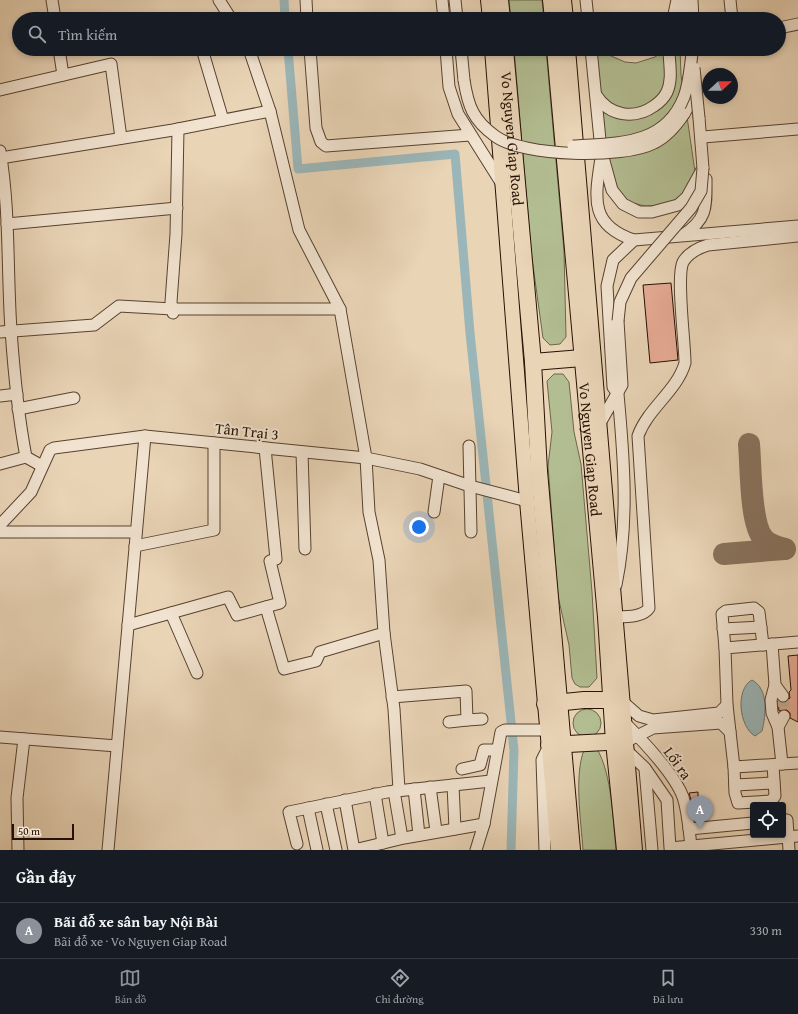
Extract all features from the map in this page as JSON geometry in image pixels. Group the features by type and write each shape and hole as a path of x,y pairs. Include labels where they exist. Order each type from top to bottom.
{"highway":[{"path":"500,0 501,12"},
{"path":"551,0 552,12"},
{"path":"497,56 510,118"},
{"name":"Vo Nguyen Giap Road","path":"505,56 533,362 539,471 549,596 553,740 572,850"},
{"name":"Vo Nguyen Giap Road","path":"556,56 582,358 609,614 616,700 629,742 625,850"},
{"path":"533,362 582,358"},
{"path":"552,703 616,700"},
{"path":"553,740 629,742"}],"main road":[{"path":"488,0 489,12"},
{"path":"564,0 565,12"},
{"name":"Vo Nguyen Giap Road","path":"493,56 527,501 538,616 552,703"},
{"name":"Vo Nguyen Giap Road","path":"569,56 615,592"},
{"path":"609,614 615,592"},
{"path":"538,616 549,596"},
{"name":"Vo Nguyen Giap Road","path":"616,700 629,742 635,850"},
{"name":"Vo Nguyen Giap Road","path":"553,740 558,850"}],"street":[{"path":"52,0 53,12"},
{"path":"219,0 227,12"},
{"path":"306,0 307,12"},
{"path":"442,0 443,12"},
{"path":"455,0 456,12"},
{"path":"586,0 587,12"},
{"path":"674,12 677,0"},
{"path":"730,0 731,12"},
{"path":"786,27 798,24"},
{"path":"786,28 798,29"},
{"path":"60,56 63,75"},
{"path":"204,56 223,120"},
{"path":"251,56 270,111 299,230 340,309 366,458 369,512 379,560 384,633 392,697 397,791 402,838"},
{"path":"311,56 316,128 321,142 326,146 470,135"},
{"path":"447,56 453,102 470,135 502,184"},
{"path":"462,56 468,103 472,113 496,137 517,147 553,153 615,152 648,146 661,140 668,134 684,114 689,105 697,74"},
{"path":"592,56 602,152 612,190 623,204 639,212 652,212 678,205 687,197 703,168"},
{"path":"596,95 604,105 616,113 632,115 649,109 660,102 667,92 670,76 669,56"},
{"path":"546,151 554,147 632,141 657,131 668,122 680,106 684,96 692,56"},
{"path":"600,423 622,385 618,321 620,302 631,278 691,208 701,191 703,168 693,56"},
{"path":"681,236 696,226 705,207 706,176 703,135 694,56"},
{"path":"0,90 111,64 121,138"},
{"path":"26,457 6,331 7,224 0,156 178,129 270,111"},
{"path":"703,135 750,128"},
{"path":"173,311 171,302 177,208 178,129"},
{"path":"703,135 798,129"},
{"path":"602,152 596,184 600,214 605,225 613,232 634,240 798,226"},
{"path":"7,224 177,208"},
{"path":"609,614 641,614 646,612 649,608 638,436 643,423 682,374 685,363 680,287 683,263 688,255 697,248 708,244 798,236"},
{"path":"615,592 623,549 624,470 620,465 615,417 620,410 618,394 614,387 612,374 606,286 613,260 634,240"},
{"path":"6,331 94,325 119,306 173,311 340,309"},
{"path":"0,396 16,394"},
{"path":"18,409 74,398"},
{"path":"108,850 145,436"},
{"name":"Tân Trại 3","path":"0,525 31,492 50,450 54,448 145,436 366,458 420,469 480,489 527,501"},
{"path":"135,546 214,530 214,443"},
{"path":"469,446 480,489 471,532"},
{"path":"128,625 228,598 237,615 280,603 270,561 276,559 265,448"},
{"path":"302,452 305,549"},
{"path":"0,464 26,457 42,466"},
{"path":"434,512 439,476"},
{"path":"0,532 136,532"},
{"path":"266,607 284,669 316,661 320,652 384,633"},
{"path":"775,685 771,700 772,713 778,727 777,764 774,783 775,796 771,801 738,803 727,705 723,612 754,608 759,612 775,685 783,696"},
{"path":"171,613 197,673"},
{"path":"723,629 761,626"},
{"path":"725,648 798,642"},
{"path":"392,697 466,691 467,720"},
{"path":"616,700 640,716 653,720 719,713 727,705"},
{"path":"778,727 784,716"},
{"path":"449,722 482,719"},
{"path":"629,742 653,728 721,723 730,732"},
{"path":"476,850 484,824 500,735 505,730 529,730 553,740 542,760 545,850"},
{"path":"0,737 117,746"},
{"path":"18,850 17,798 24,739"},
{"name":"Lối ra","path":"629,742 666,800 670,848 793,836"},
{"name":"Lối ra","path":"629,742 645,768 652,850"},
{"name":"Lối ra","path":"629,742 676,784 683,797 691,846"},
{"path":"462,769 480,765 484,750 497,750"},
{"path":"734,767 798,763"},
{"path":"297,844 289,812 375,794 491,781"},
{"path":"735,785 774,783"},
{"path":"453,785 455,829"},
{"path":"430,787 436,831"},
{"path":"414,789 419,835"},
{"path":"375,794 383,843"},
{"path":"345,800 354,850 436,831 484,824"},
{"path":"326,804 336,850"},
{"path":"308,808 317,850"},
{"path":"786,822 793,836 789,850"},
{"path":"689,829 750,823"}],"green space":[{"path":"509,0 542,0 543,12 510,12"},
{"path":"515,56 547,56 564,251 566,337 560,344 550,345 543,338 531,251"},
{"path":"596,56 611,56 625,62 636,63 656,56 680,56 681,75 695,172 690,186 679,199 665,205 645,206 629,202 617,188 604,152"},
{"path":"554,374 563,374 569,382 574,432 581,464 592,592 597,678 589,687 580,687 575,684 572,678 569,645 558,596 548,466 552,432 547,381"},
{"path":"587,709 597,713 601,723 597,733 587,737 577,733 573,723 577,713"},
{"path":"597,749 602,759 609,784 616,850 583,850 579,799 579,773 584,750"}],"water":[{"path":"752,680 761,690 765,703 765,718 762,731 755,736 745,725 741,708 743,691"}],"building":[{"path":"671,283 678,360 650,363 643,285"},
{"path":"798,655 798,722 790,718 790,713 787,710 779,711 778,701 784,703 790,698 789,692 791,690 788,656"},
{"path":"698,792 698,800 691,800 689,793"}],"waterway":[{"path":"284,0 285,12"},
{"path":"289,56 298,169 455,154 470,333 514,750 511,850"}],"taxiway":[{"path":"749,444 753,507 759,531 767,542 785,549"},
{"path":"724,554 784,549"}],"tunnel":[{"path":"783,696 784,716"}],"place":[{"name":"Bãi đỗ xe sân bay Nội Bài","path":"700,829"}]}
